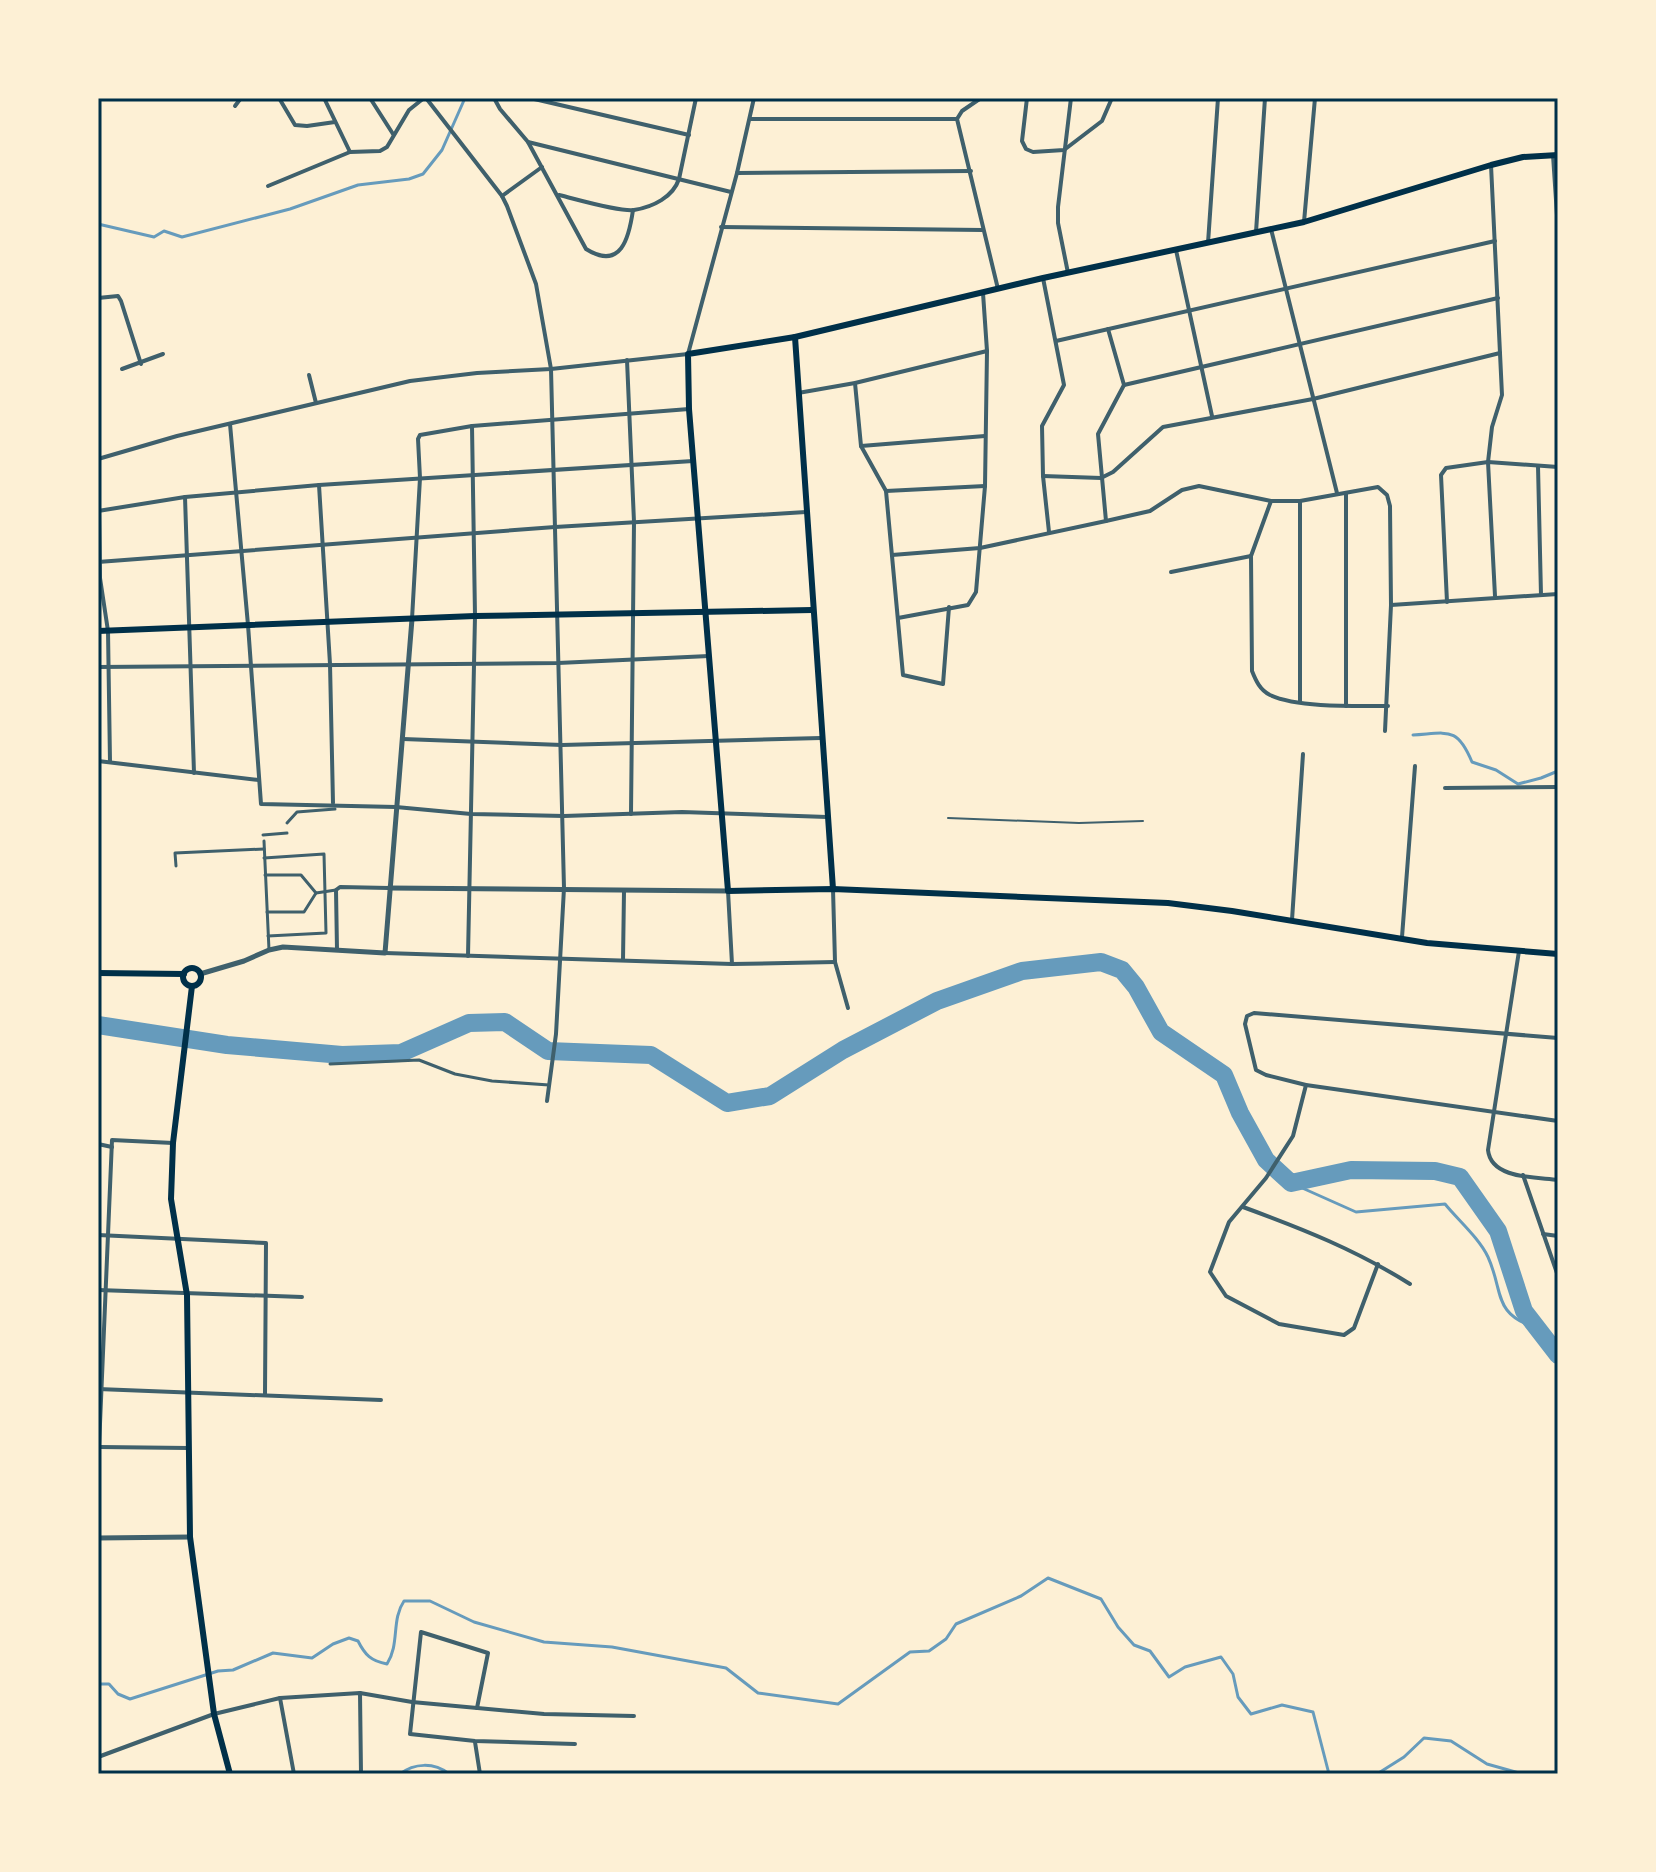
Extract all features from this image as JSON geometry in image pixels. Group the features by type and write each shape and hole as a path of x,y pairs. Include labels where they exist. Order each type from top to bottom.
{"main road":[{"path":"1556,155 1523,157 1491,165 1304,222 1043,278 795,337 688,354 689,409 728,891 833,889 1168,903 1427,943 1558,954"},
{"path":"795,337 833,889"},
{"path":"98,631 475,616 812,610"},
{"path":"190,968 200,974 199,983 192,986 184,982 184,974 190,968"},
{"path":"98,973 184,974"},
{"path":"192,986 173,1143 171,1199 180,1238 187,1295 190,1537 212,1680 214,1714 230,1774"}],"street":[{"path":"235,106 241,98"},
{"path":"279,98 295,125 335,122"},
{"path":"324,98 350,152"},
{"path":"370,98 393,134"},
{"path":"268,186 350,152 380,151 387,147 409,110 425,98 502,196 536,284 551,369 554,419 556,615 564,816 561,960 547,1101"},
{"path":"494,98 528,142 581,242 595,255 607,257 615,254 629,238 633,210"},
{"path":"530,98 689,135"},
{"path":"557,195 633,210 669,196 676,189 679,179 696,98"},
{"path":"98,459 149,443 410,381 688,354 754,98"},
{"path":"981,98 962,111 957,119 998,289"},
{"path":"1027,98 1022,141 1026,149 1033,152 1064,150 1102,121 1112,98"},
{"path":"1068,273 1058,223 1071,98"},
{"path":"1208,243 1218,98"},
{"path":"1256,232 1265,98"},
{"path":"1304,222 1315,98"},
{"path":"751,119 957,119"},
{"path":"528,142 731,192"},
{"path":"1556,155 1558,230"},
{"path":"1491,165 1502,395 1492,427 1488,462 1495,596"},
{"path":"502,196 543,167"},
{"path":"737,173 971,171"},
{"path":"721,227 983,230"},
{"path":"1271,229 1337,493"},
{"path":"1056,341 1495,241"},
{"path":"1176,250 1212,416"},
{"path":"1043,278 1064,385 1042,426 1049,532"},
{"path":"898,618 968,605 976,592 985,486 987,351 983,293"},
{"path":"98,298 118,296 141,364"},
{"path":"1124,385 1498,298"},
{"path":"1106,521 1098,434 1124,385 1108,329"},
{"path":"798,393 855,383 987,351"},
{"path":"1043,476 1101,478 1113,472 1163,427 1313,399 1500,353"},
{"path":"122,369 163,354"},
{"path":"627,359 634,522 631,814"},
{"path":"309,375 316,403"},
{"path":"855,383 861,446 886,491 903,675 940,685 945,681 949,607"},
{"path":"385,953 412,619 420,435 472,426 689,409"},
{"path":"230,424 261,804 396,807 471,814 723,813 827,817"},
{"path":"468,956 475,616 472,426"},
{"path":"861,446 985,436"},
{"path":"110,762 108,631 99,562 98,510 185,497 319,485 693,461"},
{"path":"1447,602 1441,475 1446,468 1488,462 1558,467"},
{"path":"1538,466 1541,596"},
{"path":"319,485 330,664 334,806"},
{"path":"886,491 985,486"},
{"path":"892,555 980,548 1106,521 1150,511 1182,490 1199,486 1271,501 1300,501 1378,487 1387,495 1391,605 1385,731"},
{"path":"1346,494 1346,706"},
{"path":"185,497 194,773"},
{"path":"1271,501 1251,556 1252,671 1258,686 1270,695 1300,702 1388,706"},
{"path":"1300,501 1300,702"},
{"path":"99,562 555,527 806,512"},
{"path":"1171,572 1251,556"},
{"path":"1391,605 1558,594"},
{"path":"98,667 558,663 709,656"},
{"path":"403,739 562,745 821,738"},
{"path":"1292,920 1303,754"},
{"path":"98,761 259,780"},
{"path":"1402,937 1415,766"},
{"path":"1445,788 1558,787"},
{"path":"287,823 297,812 334,806"},
{"path":"263,835 287,833"},
{"path":"264,841 269,950"},
{"path":"176,866 175,853 264,849"},
{"path":"264,858 324,854 326,890 326,933 268,936"},
{"path":"265,875 301,875 316,893"},
{"path":"337,951 336,892 340,887 728,891 732,964"},
{"path":"833,889 835,962 848,1008"},
{"path":"267,912 304,912 316,893 326,890 336,892"},
{"path":"623,961 624,891"},
{"path":"200,974 283,947 561,960 732,964 835,962"},
{"path":"1519,951 1488,1150 1489,1161 1497,1169 1558,1180"},
{"path":"1558,1038 1254,1013 1247,1016 1245,1024 1256,1070 1266,1075 1306,1085 1558,1121"},
{"path":"330,1064 419,1060 455,1074 492,1081 549,1085"},
{"path":"1306,1085 1293,1136 1266,1178 1229,1222 1210,1272 1226,1296 1279,1324 1344,1335 1349,1333 1378,1264"},
{"path":"98,1471 112,1140 173,1143"},
{"path":"98,1144 112,1147"},
{"path":"1523,1175 1558,1276"},
{"path":"1243,1207 1326,1237 1410,1284"},
{"path":"1543,1234 1558,1236"},
{"path":"98,1235 266,1243 265,1394"},
{"path":"98,1290 302,1297"},
{"path":"100,1389 381,1400"},
{"path":"99,1447 189,1448"},
{"path":"98,1538 190,1537"},
{"path":"477,1708 488,1653 421,1632 410,1734 475,1741 575,1744"},
{"path":"98,1757 214,1714 280,1698 360,1693 412,1702 544,1714 634,1716"},
{"path":"360,1693 361,1774"},
{"path":"280,1698 294,1774"},
{"path":"475,1741 480,1774"}],"lane":[{"path":"948,818 1079,823 1143,821"}],"waterway":[{"path":"98,224 154,237 164,231 182,237 290,209 358,185 409,179 423,174 442,150 465,98"},
{"path":"1413,735 1450,734 1461,742 1472,762 1496,770 1518,784 1558,771"},
{"path":"98,1025 227,1045 342,1055 401,1053 469,1023 505,1022 548,1051 651,1055 727,1103 770,1096 843,1050 937,1001 1022,971 1101,962 1122,970 1136,987 1161,1032 1224,1075 1240,1113 1266,1160 1291,1183 1351,1170 1435,1171 1460,1177 1498,1231 1524,1311 1558,1355"},
{"path":"1291,1183 1356,1212 1445,1204 1484,1250 1506,1309 1537,1328"},
{"path":"98,1684 109,1684 118,1694 130,1699 218,1671 233,1670 273,1653 312,1658 349,1638 358,1641 373,1659 387,1664 404,1601 430,1601 474,1622 544,1642 612,1647 726,1668 758,1693 838,1704 910,1652 929,1651 946,1639 956,1624 1021,1596 1048,1578 1101,1599 1118,1627 1134,1645 1150,1651 1169,1677 1185,1667 1221,1657 1233,1674 1238,1697 1251,1714 1282,1705 1313,1712 1329,1774"},
{"path":"1377,1774 1404,1757 1424,1738 1451,1741 1487,1764 1519,1773 1558,1773"},
{"path":"400,1774 424,1765 437,1767 449,1774"}]}
